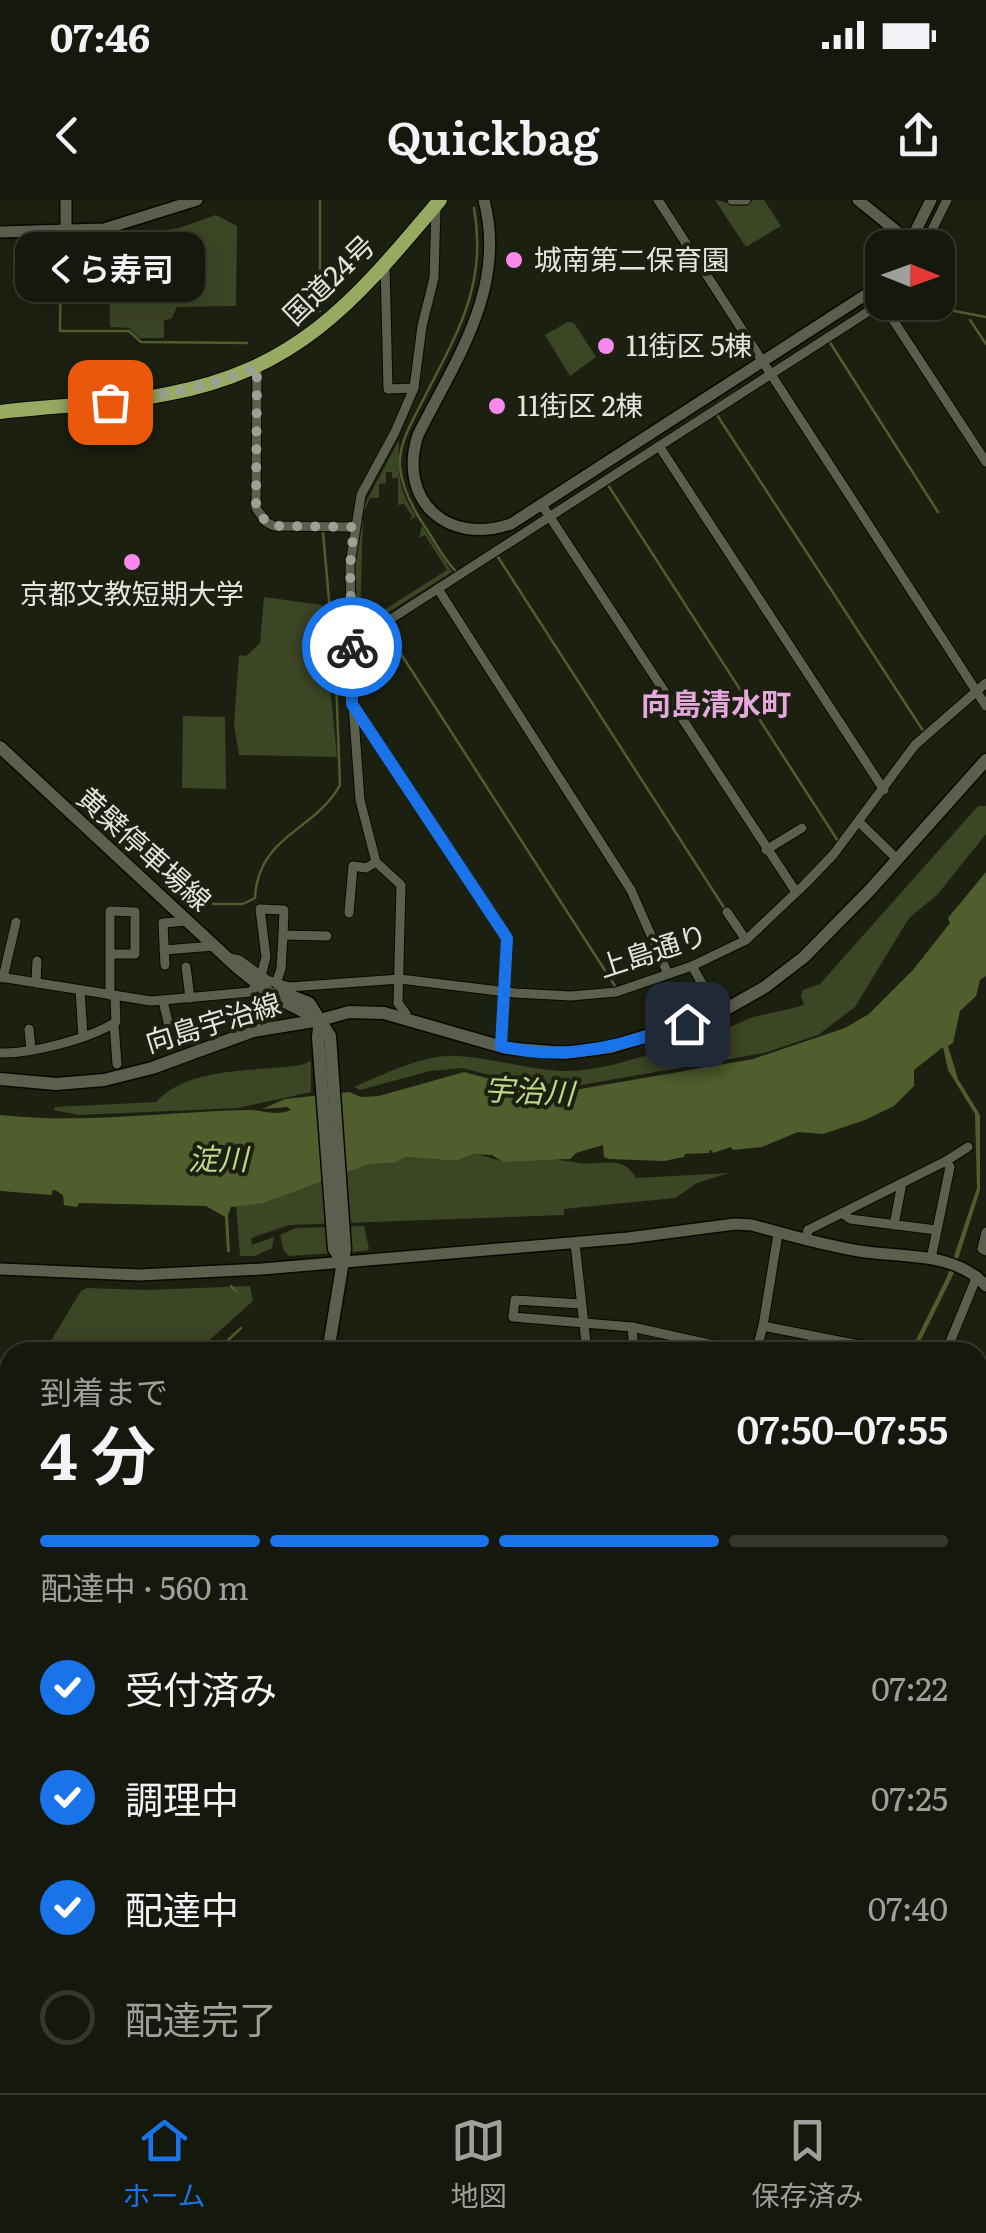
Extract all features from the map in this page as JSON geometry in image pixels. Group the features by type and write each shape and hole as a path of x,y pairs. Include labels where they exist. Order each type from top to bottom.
{"highway":[{"name":"国道24号","path":"0,412 166,394 214,384 257,367 298,346 322,327 386,264 438,202"}],"main road":[{"name":"黄檗停車場線","path":"0,748 227,958 259,980 310,1003 322,1028"},
{"name":"向島宇治線","path":"2,1078 56,1084 104,1080 152,1068 253,1031 290,1023 322,1028 348,1012 384,1013 501,1046 542,1053 589,1052 718,1013 765,987 804,956 898,860 986,760"},
{"name":"黄檗停車場線","path":"259,980 273,996 322,1028"},
{"path":"290,1023 292,1006"},
{"path":"322,1028 341,1255 338,1306 330,1342"}],"street":[{"path":"62,232 66,200"},
{"path":"0,232 62,232 117,226 198,200"},
{"path":"405,1018 398,1006 401,886 376,862 360,800 352,704 350,566 360,495 405,436 484,301 492,247 484,200"},
{"path":"658,200 986,706"},
{"path":"732,200 746,200"},
{"path":"858,200 891,230"},
{"path":"915,230 930,200"},
{"path":"932,230 947,200"},
{"path":"438,202 434,278 422,326 405,436 419,494 449,524 482,532 547,513 605,482 714,411 865,296"},
{"path":"386,264 388,388 414,388"},
{"path":"352,644 767,370 865,314"},
{"path":"894,320 986,462"},
{"path":"257,367 256,508 274,526 354,527"},
{"path":"659,446 884,790"},
{"path":"547,513 796,892"},
{"path":"438,589 632,890 668,974"},
{"name":"上島通り","path":"259,980 289,987 400,980 571,996 616,992 692,966 746,940 796,892 833,855 915,745 986,683"},
{"path":"352,704 507,938 501,1046"},
{"path":"859,822 898,860"},
{"path":"766,850 802,828"},
{"path":"349,912 353,866 366,868 376,862"},
{"path":"16,922 3,975 163,1001 190,995 251,992 266,957 260,909 284,910 281,969 276,983"},
{"path":"110,954 135,954 135,912 110,911 110,954 117,1064"},
{"path":"727,912 746,940"},
{"path":"308,936 309,920"},
{"path":"164,965 163,922 186,922"},
{"path":"283,935 327,936"},
{"path":"164,950 214,946"},
{"path":"36,961 36,980"},
{"path":"692,966 718,1013"},
{"path":"186,967 190,995"},
{"path":"80,990 83,1037"},
{"path":"163,1001 169,1026"},
{"path":"0,1053 83,1037 114,1024"},
{"path":"29,1029 31,1050"},
{"path":"806,1240 808,1230 968,1147"},
{"path":"930,1258 950,1167 946,1161"},
{"path":"894,1225 902,1183"},
{"path":"842,1213 850,1219 936,1230"},
{"path":"0,1269 172,1274 341,1255 575,1243 718,1225 752,1225 858,1251 930,1258 954,1265 981,1281 951,1342"},
{"path":"984,1250 986,1232"},
{"path":"759,1342 778,1234"},
{"path":"575,1243 585,1342"},
{"path":"581,1304 515,1300 514,1317 632,1327 699,1342"},
{"path":"764,1326 848,1342"},
{"path":"632,1327 633,1342"},
{"path":"681,1338 681,1342"}],"shaded area":[{"path":"715,200 743,206 753,200 764,200 781,226 746,247"},
{"path":"216,215 237,226 236,306 177,307 171,319 164,320 164,338 140,338 129,328 110,327 109,240 179,228"},
{"path":"568,322 574,323 596,357 570,376 545,335"},
{"path":"399,440 400,480 416,516 409,521 412,516 404,504 398,505 398,478 386,472 386,483 379,484 379,498 370,498 363,514 360,625 447,570 425,535 419,538 422,526 452,572 354,634 361,511"},
{"path":"264,597 322,605 337,757 239,755 234,725 239,655 246,656 260,643"},
{"path":"183,716 225,717 226,789 182,788"},
{"path":"978,806 986,806 986,834 937,895 909,918 855,1007 818,1035 764,1053 581,1085 522,1083 462,1068 430,1071 360,1090 354,1087 405,1066 445,1056 566,1071 603,1067 665,1050 669,1056 692,1051 693,1043 753,1017 798,1007 804,1004 803,990 820,984"},
{"path":"311,1061 311,1092 238,1108 78,1115 54,1110 156,1102 170,1090 204,1076"},
{"path":"473,1154 506,1162 540,1159 618,1163 636,1178 729,1173 697,1183 675,1198 564,1209 564,1215 289,1225 251,1238 252,1245 274,1237 272,1248 255,1256 240,1256 236,1205 264,1203 370,1164 395,1163 406,1157 457,1161"},
{"path":"364,1226 369,1249 366,1251 289,1256 280,1235 296,1228"},
{"path":"250,1286 253,1301 207,1342 50,1342 81,1291"}],"water":[{"name":"淀川","path":"986,872 986,976 980,980 976,996 960,1011 953,1043 948,1046 958,1079 980,1115 980,1190 953,1275 920,1342 915,1342 947,1277 977,1188 975,1114 948,1070 943,1047 914,1070 914,1086 894,1106 823,1134 798,1132 762,1147 731,1147 713,1153 710,1149 709,1153 685,1154 664,1161 609,1159 604,1157 603,1145 576,1153 570,1159 503,1162 492,1155 473,1154 457,1161 406,1157 395,1163 370,1164 264,1203 231,1207 230,1252 225,1217 206,1206 79,1203 77,1207 64,1205 63,1195 55,1190 52,1195 0,1191 0,1115 62,1118 246,1110 280,1113 291,1110 262,1109 285,1099 349,1092 361,1097 379,1096 464,1072 516,1086 580,1089 753,1059 845,1028 869,1014 913,970 950,923 948,918"}],"waterway":[{"path":"320,200 320,311"},
{"path":"457,572 413,508 403,484 400,458 406,433 457,332 473,286 477,262 474,208"},
{"path":"61,234 60,331 129,331 141,342 247,343"},
{"path":"955,311 986,317"},
{"path":"970,320 986,344"},
{"path":"829,341 938,512"},
{"path":"644,451 738,390"},
{"path":"715,412 924,732"},
{"path":"608,485 838,841"},
{"path":"213,904 243,904 255,898 266,860 317,813 340,785 336,680 323,532"},
{"path":"496,554 725,909"},
{"path":"383,626 615,986"},
{"path":"231,1286 236,1291"},
{"path":"226,1342 241,1328"}],"way so far":[{"path":"110,402 214,384 257,367 256,508 274,526 354,527 350,566 352,647"}],"place":[{"name":"城南第二保育園","path":"514,260"},
{"name":"11街区 5棟","path":"606,346"},
{"name":"くら寿司","path":"110,402"},
{"name":"11街区 2棟","path":"497,406"},
{"name":"京都文教短期大学","path":"132,562"}],"district":[{"name":"向島清水町","path":"716,705"}],"route":[{"path":"352,647 352,704 357,706 507,938 501,1046 542,1053 589,1052 687,1024"}],"water label":[{"name":"宇治川","path":"529,1092"}]}
